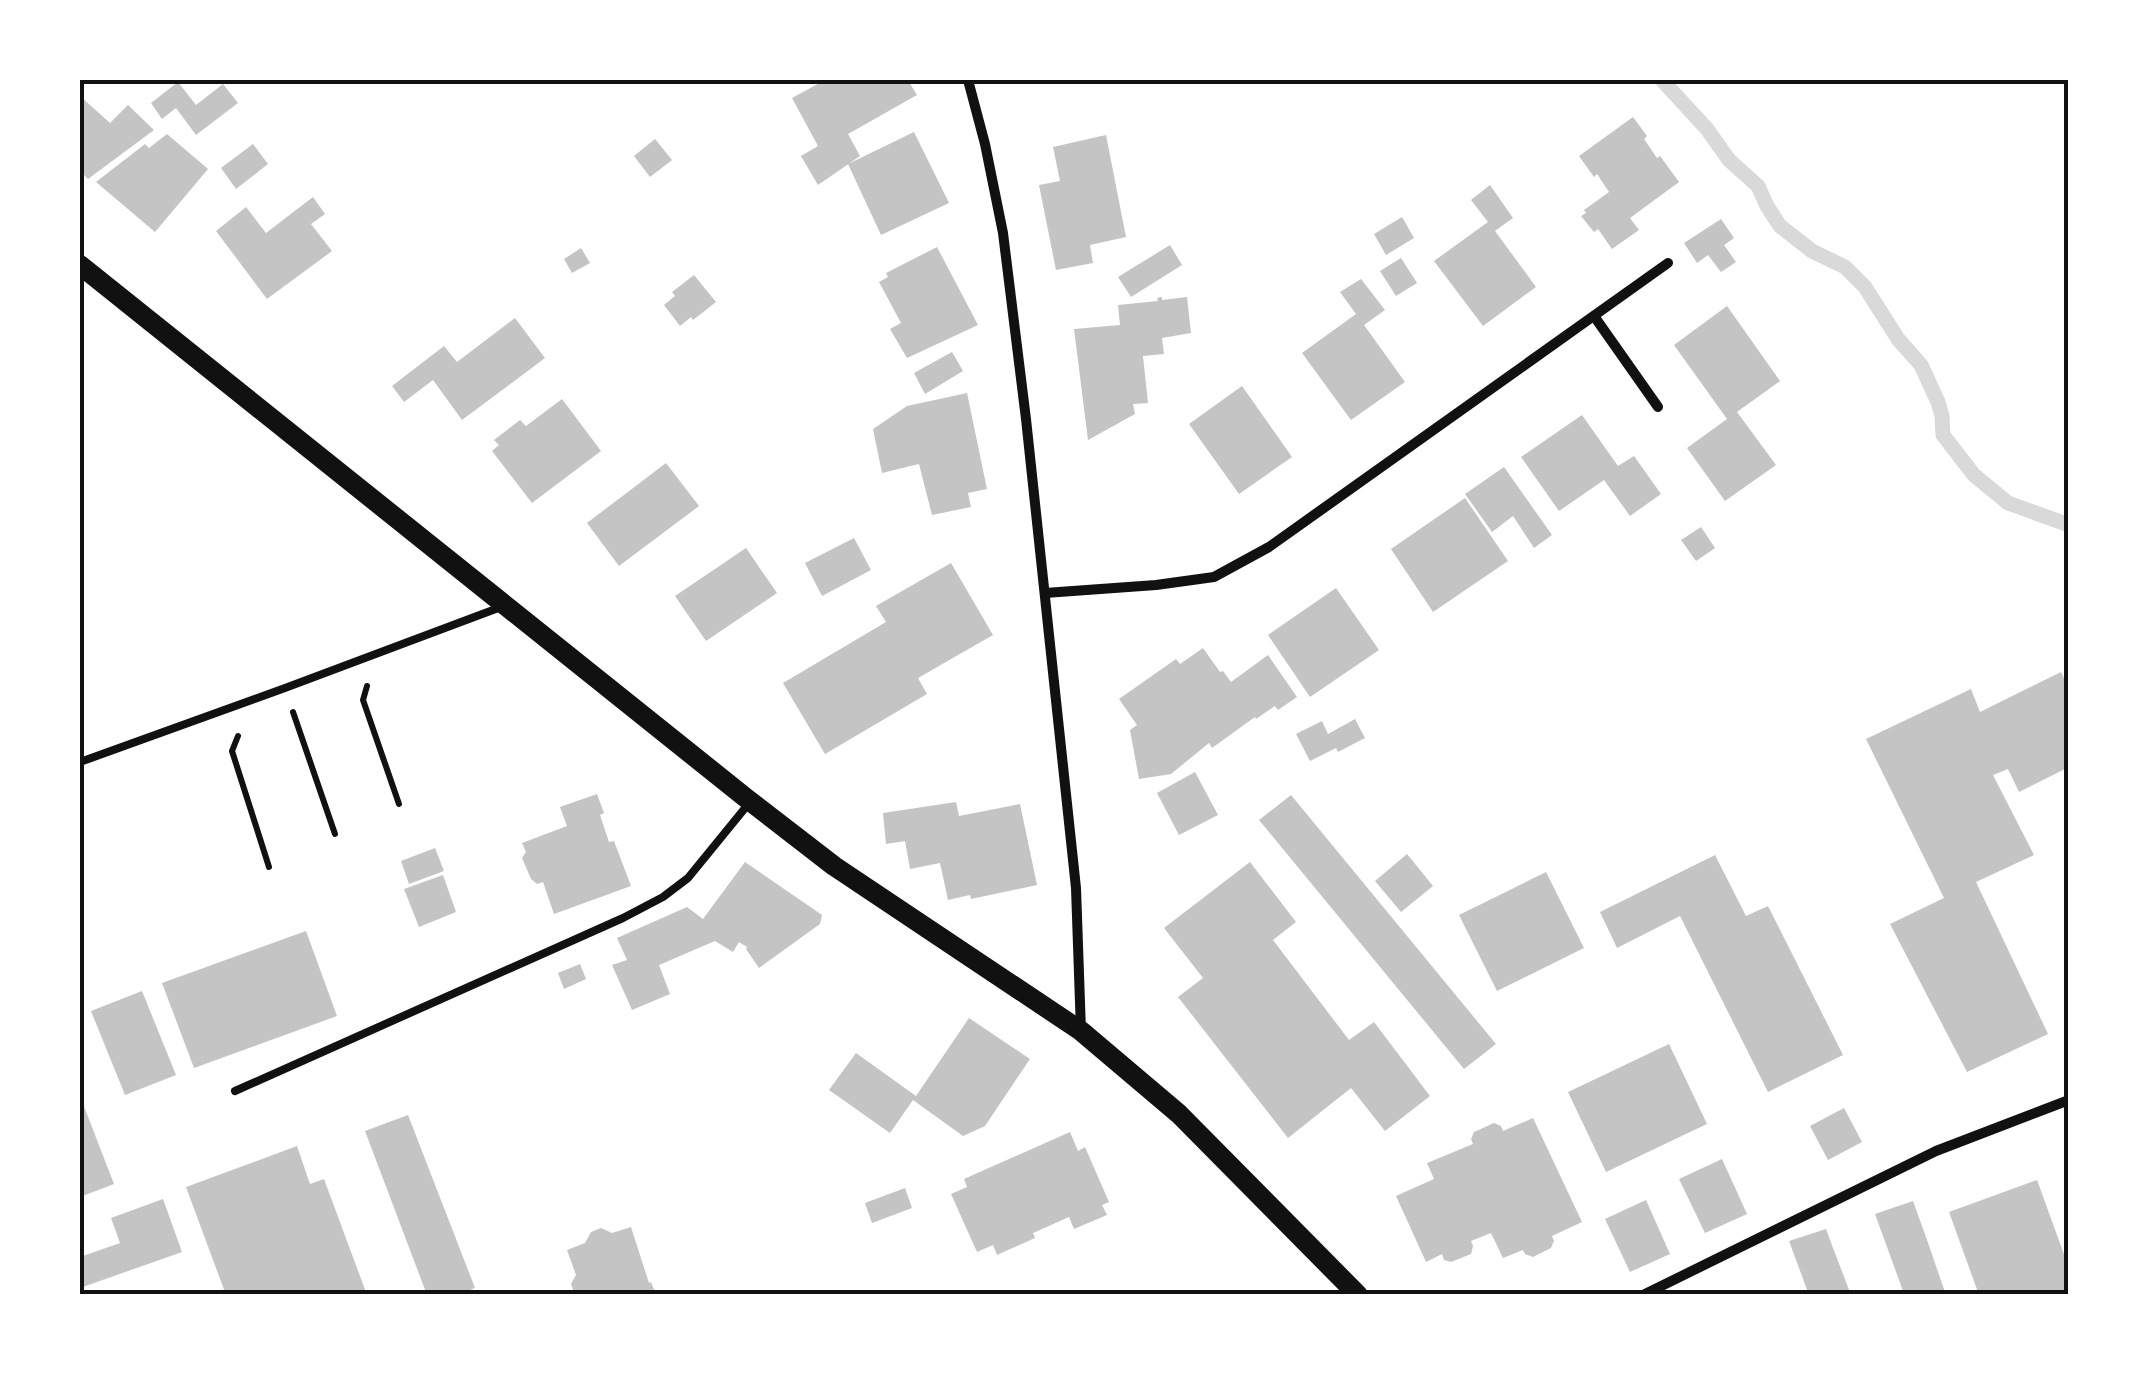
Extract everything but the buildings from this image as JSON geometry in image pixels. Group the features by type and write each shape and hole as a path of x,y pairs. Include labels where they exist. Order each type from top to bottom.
{"main road":[{"path":"80,265 834,866 1081,1030 1179,1114 1358,1295"}],"street":[{"path":"968,80 1003,233 1076,888 1081,1030"},
{"path":"1045,594 1156,586 1214,576 1268,547 1668,263"},
{"path":"1594,316 1658,407"},
{"path":"1642,1295 1936,1151 2069,1100"}],"lane":[{"path":"80,762 505,606"},
{"path":"235,1091 624,918 663,897 688,878 750,801"}],"path":[{"path":"376,654 363,700 400,804"},
{"path":"285,688 335,834"},
{"path":"253,700 232,751 269,867"}],"waterway":[{"path":"1662,80 1707,129 1729,160 1758,186 1780,226 1812,251 1845,267 1865,287 1898,339 1921,365 1938,402 1943,435 1974,475 2008,503 2069,525"}]}
